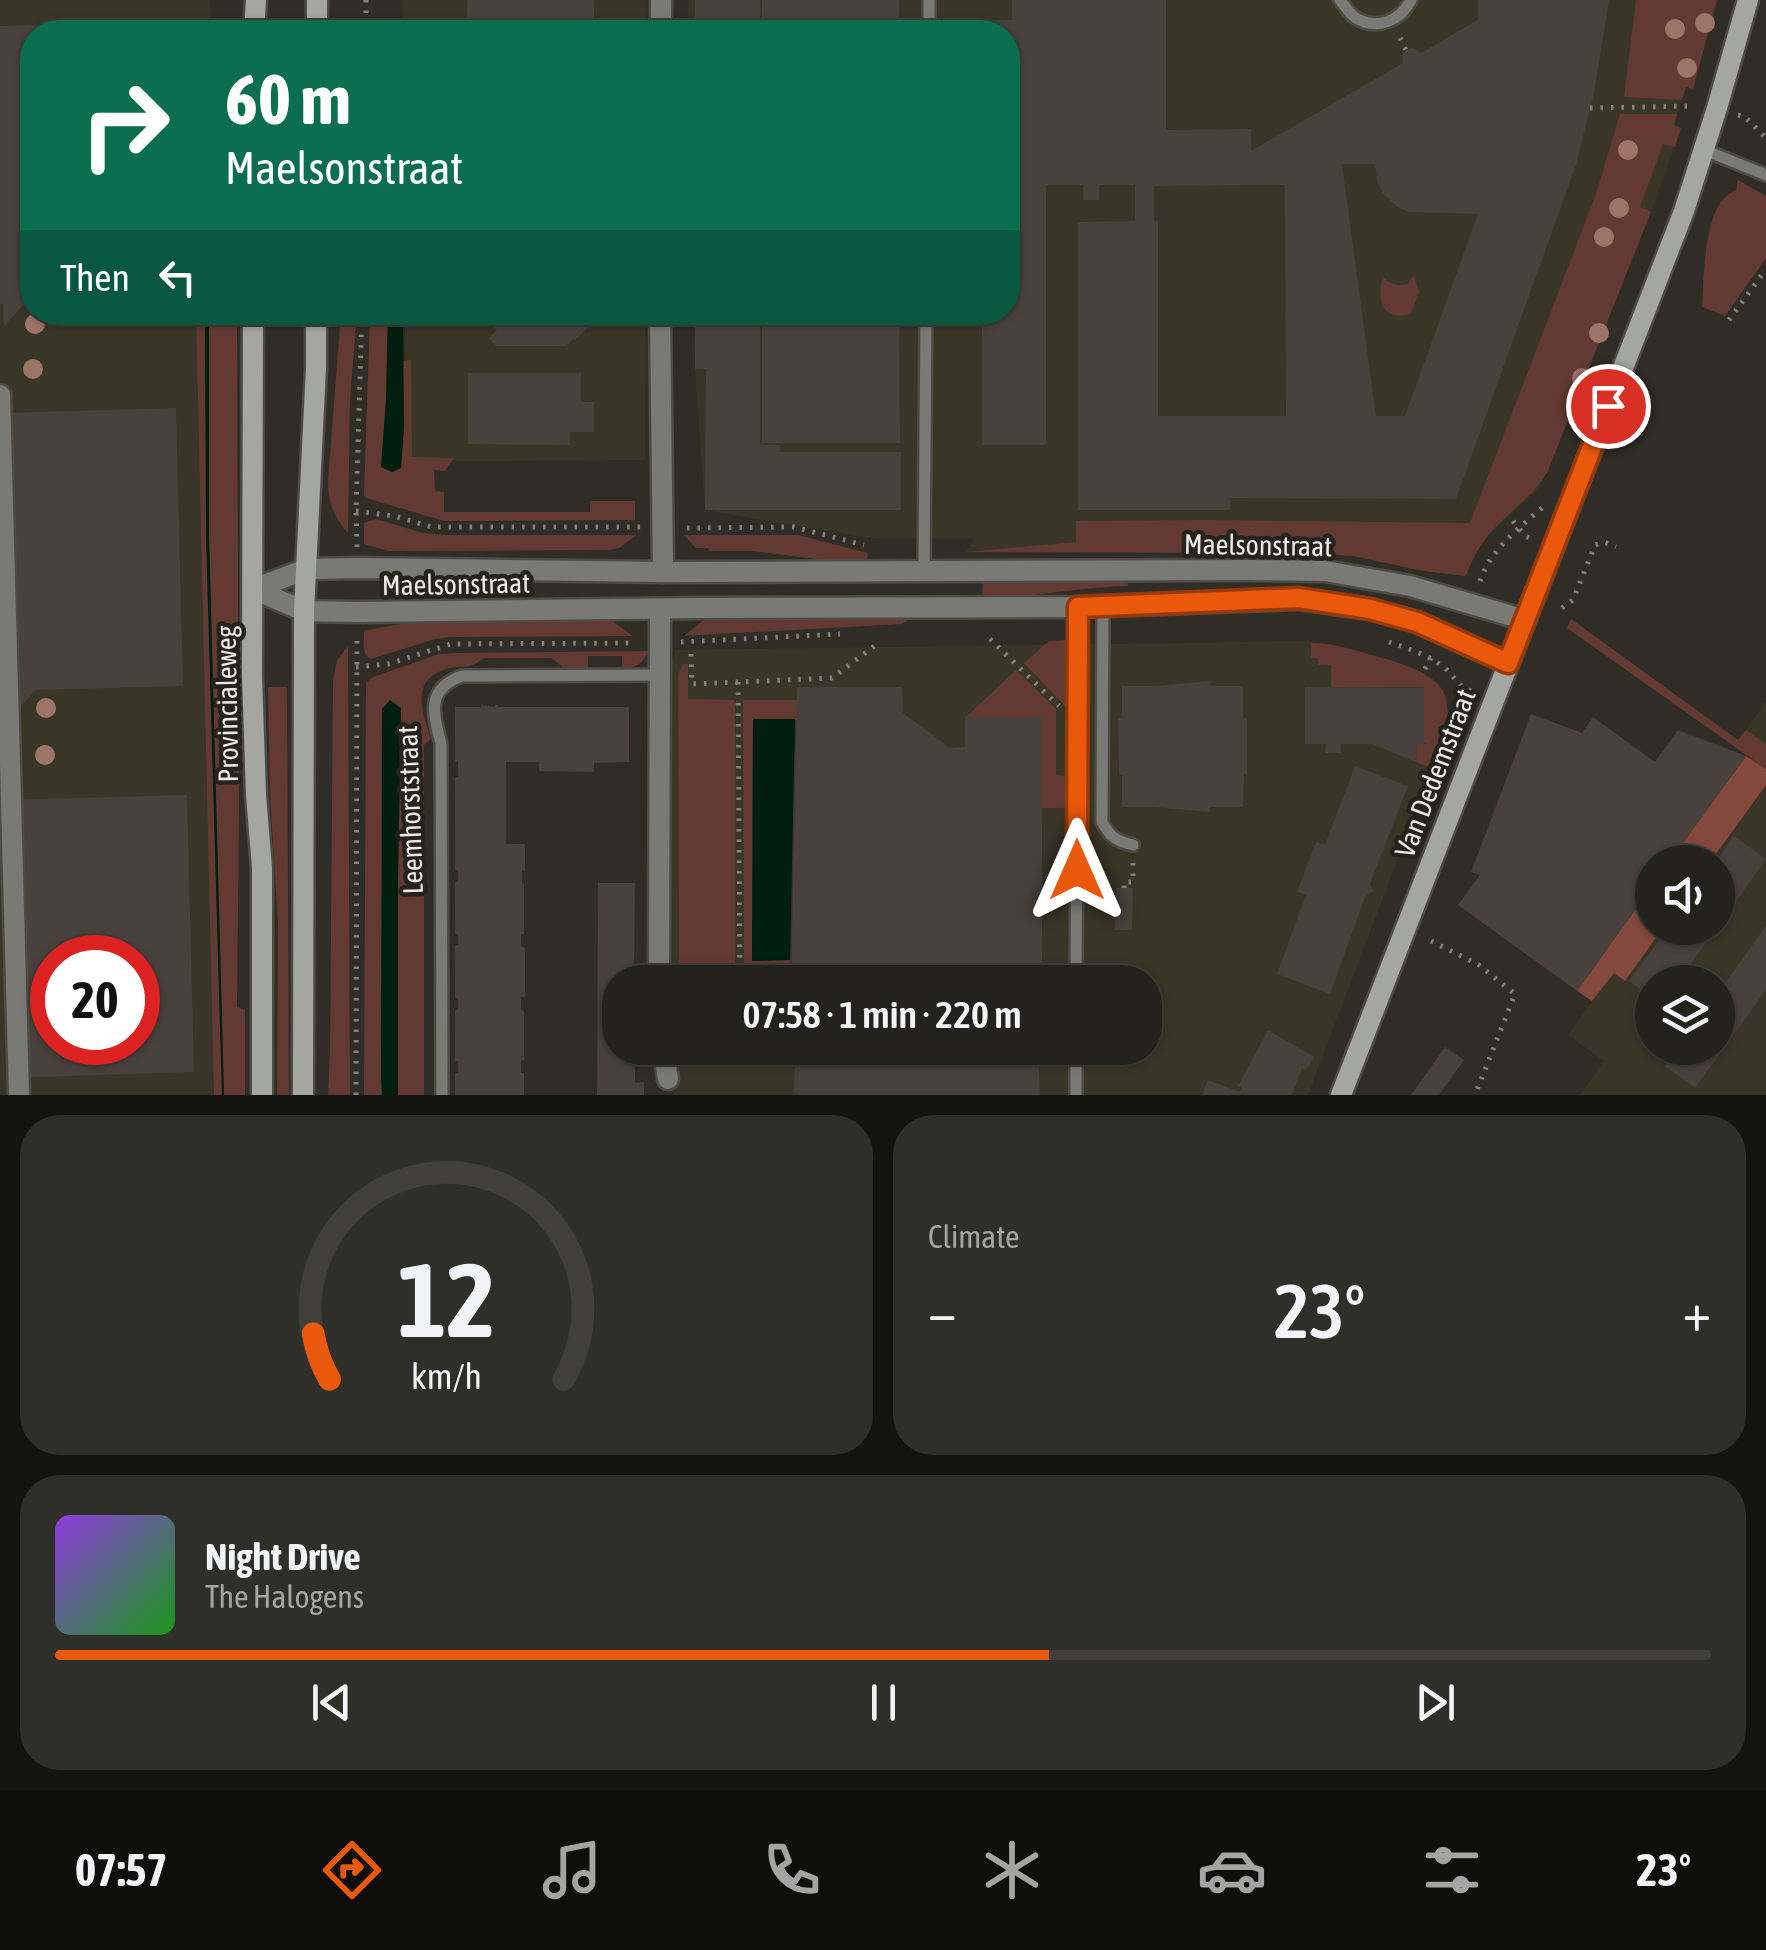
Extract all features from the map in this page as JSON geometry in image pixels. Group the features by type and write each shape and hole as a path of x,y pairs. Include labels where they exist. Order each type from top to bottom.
{"main road":[{"name":"Van Dedemstraat","path":"1341,1095 1684,210 1748,0"},
{"name":"Provincialeweg","path":"253,325 252,718 262,868 262,1095"},
{"path":"303,1095 304,610 316,325"}],"street":[{"path":"660,325 662,572"},
{"path":"0,395 5,750 20,1095"},
{"name":"Maelsonstraat","path":"253,588 307,569 357,568 1325,572 1410,586 1525,620"},
{"name":"Maelsonstraat","path":"253,588 304,610 357,612 1078,607 1299,598 1370,609 1417,622 1508,663"},
{"path":"659,965 660,609"},
{"path":"666,1065 668,1079"}],"lane":[{"path":"1340,0 1355,18 1374,23 1392,22 1411,0"},
{"path":"1704,150 1766,174"},
{"path":"924,572 926,325"},
{"path":"1102,606 1102,822 1118,842 1133,845"},
{"path":"1076,965 1078,607"},
{"name":"Leemhorststraat","path":"442,1095 441,742 433,705 439,692 449,680 462,676 660,675"},
{"path":"1076,1065 1076,1095"}],"path":[{"path":"1590,108 1717,108 1744,116 1766,138"},
{"path":"1729,320 1766,269"},
{"path":"357,568 362,325"},
{"path":"1472,603 1484,570 1499,547 1582,472"},
{"path":"1562,608 1574,600 1595,545 1604,542 1616,548"},
{"path":"356,1095 357,612"},
{"path":"356,668 388,664 451,644 660,643 846,634"},
{"path":"990,639 1062,708 1062,715 1078,716"},
{"path":"1386,640 1418,652 1448,671 1459,686 1493,699"},
{"name":"Van Dedemstraat","path":"1448,671 1459,640"},
{"path":"691,654 692,684 832,678 876,644"},
{"path":"738,682 740,965"},
{"path":"1124,888 1124,882 1132,882 1133,845"},
{"path":"1431,941 1478,964 1514,994 1476,1095"}],"shaded area":[{"path":"0,0 210,0 210,20 20,20 20,325 209,325 224,1095 0,1095"},
{"path":"402,0 646,0 646,20 403,20"},
{"path":"688,0 1717,0 1693,89 1686,87 1677,114 1674,125 1681,128 1651,212 1547,473 1537,490 1489,534 1466,576 1313,553 966,552 974,539 870,538 705,510 694,325 1020,325 1020,20 688,20"},
{"path":"1636,0 1717,0 1693,89 1686,87 1682,100 1624,97"},
{"path":"1620,114 1677,114 1674,125 1681,128 1675,147 1663,144 1640,207 1651,212 1547,473 1486,538 1466,576 1313,553 966,552 1076,542 1076,521 1470,523 1596,194"},
{"path":"1738,180 1766,196 1766,258 1725,316 1702,307 1705,260 1717,209 1725,197 1736,191"},
{"path":"1413,275 1419,291 1411,314 1388,312 1380,294 1383,277 1401,285 1408,284"},
{"path":"196,325 205,325 206,534 222,1095 214,1095"},
{"path":"205,325 209,325 209,535 224,1095 222,1095 206,534"},
{"path":"209,325 237,325 237,1007 245,1010 245,1095 224,1095 209,535"},
{"path":"340,325 356,325 350,399 348,533 333,509 328,481"},
{"path":"370,325 388,325 381,467 401,467 403,361 411,360 412,457 454,458 445,471 434,470 435,491 444,492 444,512 590,512 590,501 635,501 635,520 444,521 364,495"},
{"path":"388,325 403,325 401,468 392,472 381,467"},
{"path":"405,325 646,325 645,460 406,462"},
{"path":"376,519 423,533 448,535 637,535 619,548 608,550 389,551 364,544 364,523"},
{"path":"684,535 798,535 868,553 866,564 752,551 709,551 696,548"},
{"path":"983,578 1127,579 1128,586 982,598"},
{"path":"908,614 902,624 684,636 707,617"},
{"path":"486,618 608,618 633,636 451,637 371,659 364,647 364,631 394,625"},
{"path":"1571,619 1738,740 1746,730 1766,744 1766,769 1567,628"},
{"path":"1067,640 1067,708 1024,663 1049,641"},
{"path":"1307,641 1407,666 1438,683 1449,719 1308,1095 674,1095 674,1065 1162,1065 1162,965 673,965 670,668 676,650"},
{"path":"1311,643 1404,665 1437,683 1447,708 1432,768 1416,762 1417,744 1427,744 1424,687 1331,687 1331,665 1318,665 1318,658 1311,658"},
{"path":"348,646 350,1095 328,1095 333,680 337,661"},
{"path":"648,651 638,664 627,668 622,668 622,656 588,656 588,669 564,668 551,658 484,658 469,666 446,669 427,681 422,699 431,739 424,745 424,1095 398,1095 401,708 388,705 382,709 382,1095 364,1095 366,683 439,654"},
{"path":"683,664 688,664 688,699 735,700 735,965 679,965 678,674"},
{"path":"1016,670 1056,709 1056,775 1066,776 1066,808 1042,808 1042,717 966,717"},
{"path":"268,687 287,687 289,1095 277,1095 278,924"},
{"path":"390,700 401,708 398,1095 382,1095 382,709"},
{"path":"743,700 799,700 798,720 753,720 752,961 790,960 790,965 744,965"},
{"path":"1766,702 1766,1095 1580,1095 1604,1061 1568,1035 1635,941 1635,945 1735,945 1735,845 1704,845 1761,765 1733,747"},
{"path":"753,719 795,719 790,960 752,961"},
{"path":"1746,756 1766,769 1766,785 1722,845 1681,845"},
{"path":"1635,910 1635,945 1651,945 1625,981 1614,973 1592,1001 1577,991"}],"building":[{"path":"467,0 594,0 594,20 467,20"},
{"path":"695,0 760,0 760,20 695,20"},
{"path":"762,0 899,0 899,20 762,20"},
{"path":"1012,0 1166,0 1166,130 1251,129 1251,151 1403,63 1406,50 1413,48 1421,53 1478,20 1478,0 1609,0 1594,93 1576,165 1456,499 1230,498 1230,510 1078,510 1078,222 1135,221 1135,185 1099,185 1099,200 1083,200 1083,185 1046,185 1046,445 982,445 982,325 1020,325 1020,20 1012,20","holes":["1342,164 1375,164 1382,192 1397,207 1409,212 1478,214 1405,416 1376,416","1285,185 1286,416 1158,416 1158,221 1154,221 1154,186"]},
{"path":"0,26 20,26 20,308 4,326 0,304"},
{"path":"491,325 590,325 566,346 496,346 489,338 497,330"},
{"path":"695,325 760,325 760,445 780,445 780,452 901,452 901,510 705,510 706,369 695,369"},
{"path":"762,325 899,325 900,443 762,443"},
{"path":"468,373 581,373 581,402 594,402 594,432 570,432 570,445 468,444"},
{"path":"176,408 183,686 36,690 14,713 0,413"},
{"path":"1211,681 1210,686 1243,686 1247,773 1243,807 1210,807 1210,812 1122,807 1118,718 1122,718 1122,686"},
{"path":"797,687 902,687 903,713 950,748 965,747 965,717 1042,717 1042,965 791,965"},
{"path":"1305,687 1424,688 1424,744 1417,744 1416,762 1372,744 1341,744 1341,753 1325,753 1326,744 1305,744"},
{"path":"455,707 629,707 629,762 594,763 594,772 539,771 539,762 506,762 506,844 525,844 521,934 521,946 525,948 525,997 521,997 524,1095 455,1095"},
{"path":"1531,714 1582,733 1593,717 1655,762 1678,730 1746,756 1681,845 1635,845 1635,910 1577,991 1458,905 1480,875 1471,872"},
{"path":"1355,766 1408,786 1370,884 1373,891 1365,897 1330,994 1277,974 1306,895 1297,892 1316,842 1325,845"},
{"path":"187,795 194,1072 8,1078 1,800"},
{"path":"1734,836 1766,859 1735,903 1735,845 1727,845"},
{"path":"598,883 635,883 634,965 602,965 602,1065 635,1065 635,1083 644,1082 644,1095 597,1095"},
{"path":"1116,888 1133,888 1132,930 1115,930"},
{"path":"1766,926 1766,990 1735,1033 1735,969"},
{"path":"1655,945 1704,945 1690,965 1641,965"},
{"path":"1268,1030 1314,1057 1306,1070 1302,1068 1292,1095 1202,1095 1208,1080 1240,1092 1242,1088 1238,1086"},
{"path":"1445,1047 1464,1060 1439,1095 1411,1095"},
{"path":"795,1065 1039,1065 1040,1095 794,1095"},
{"path":"1666,1065 1712,1065 1695,1088"}],"route":[{"path":"1077,870 1078,607 1299,598 1370,609 1417,622 1508,663 1608,406"}]}
